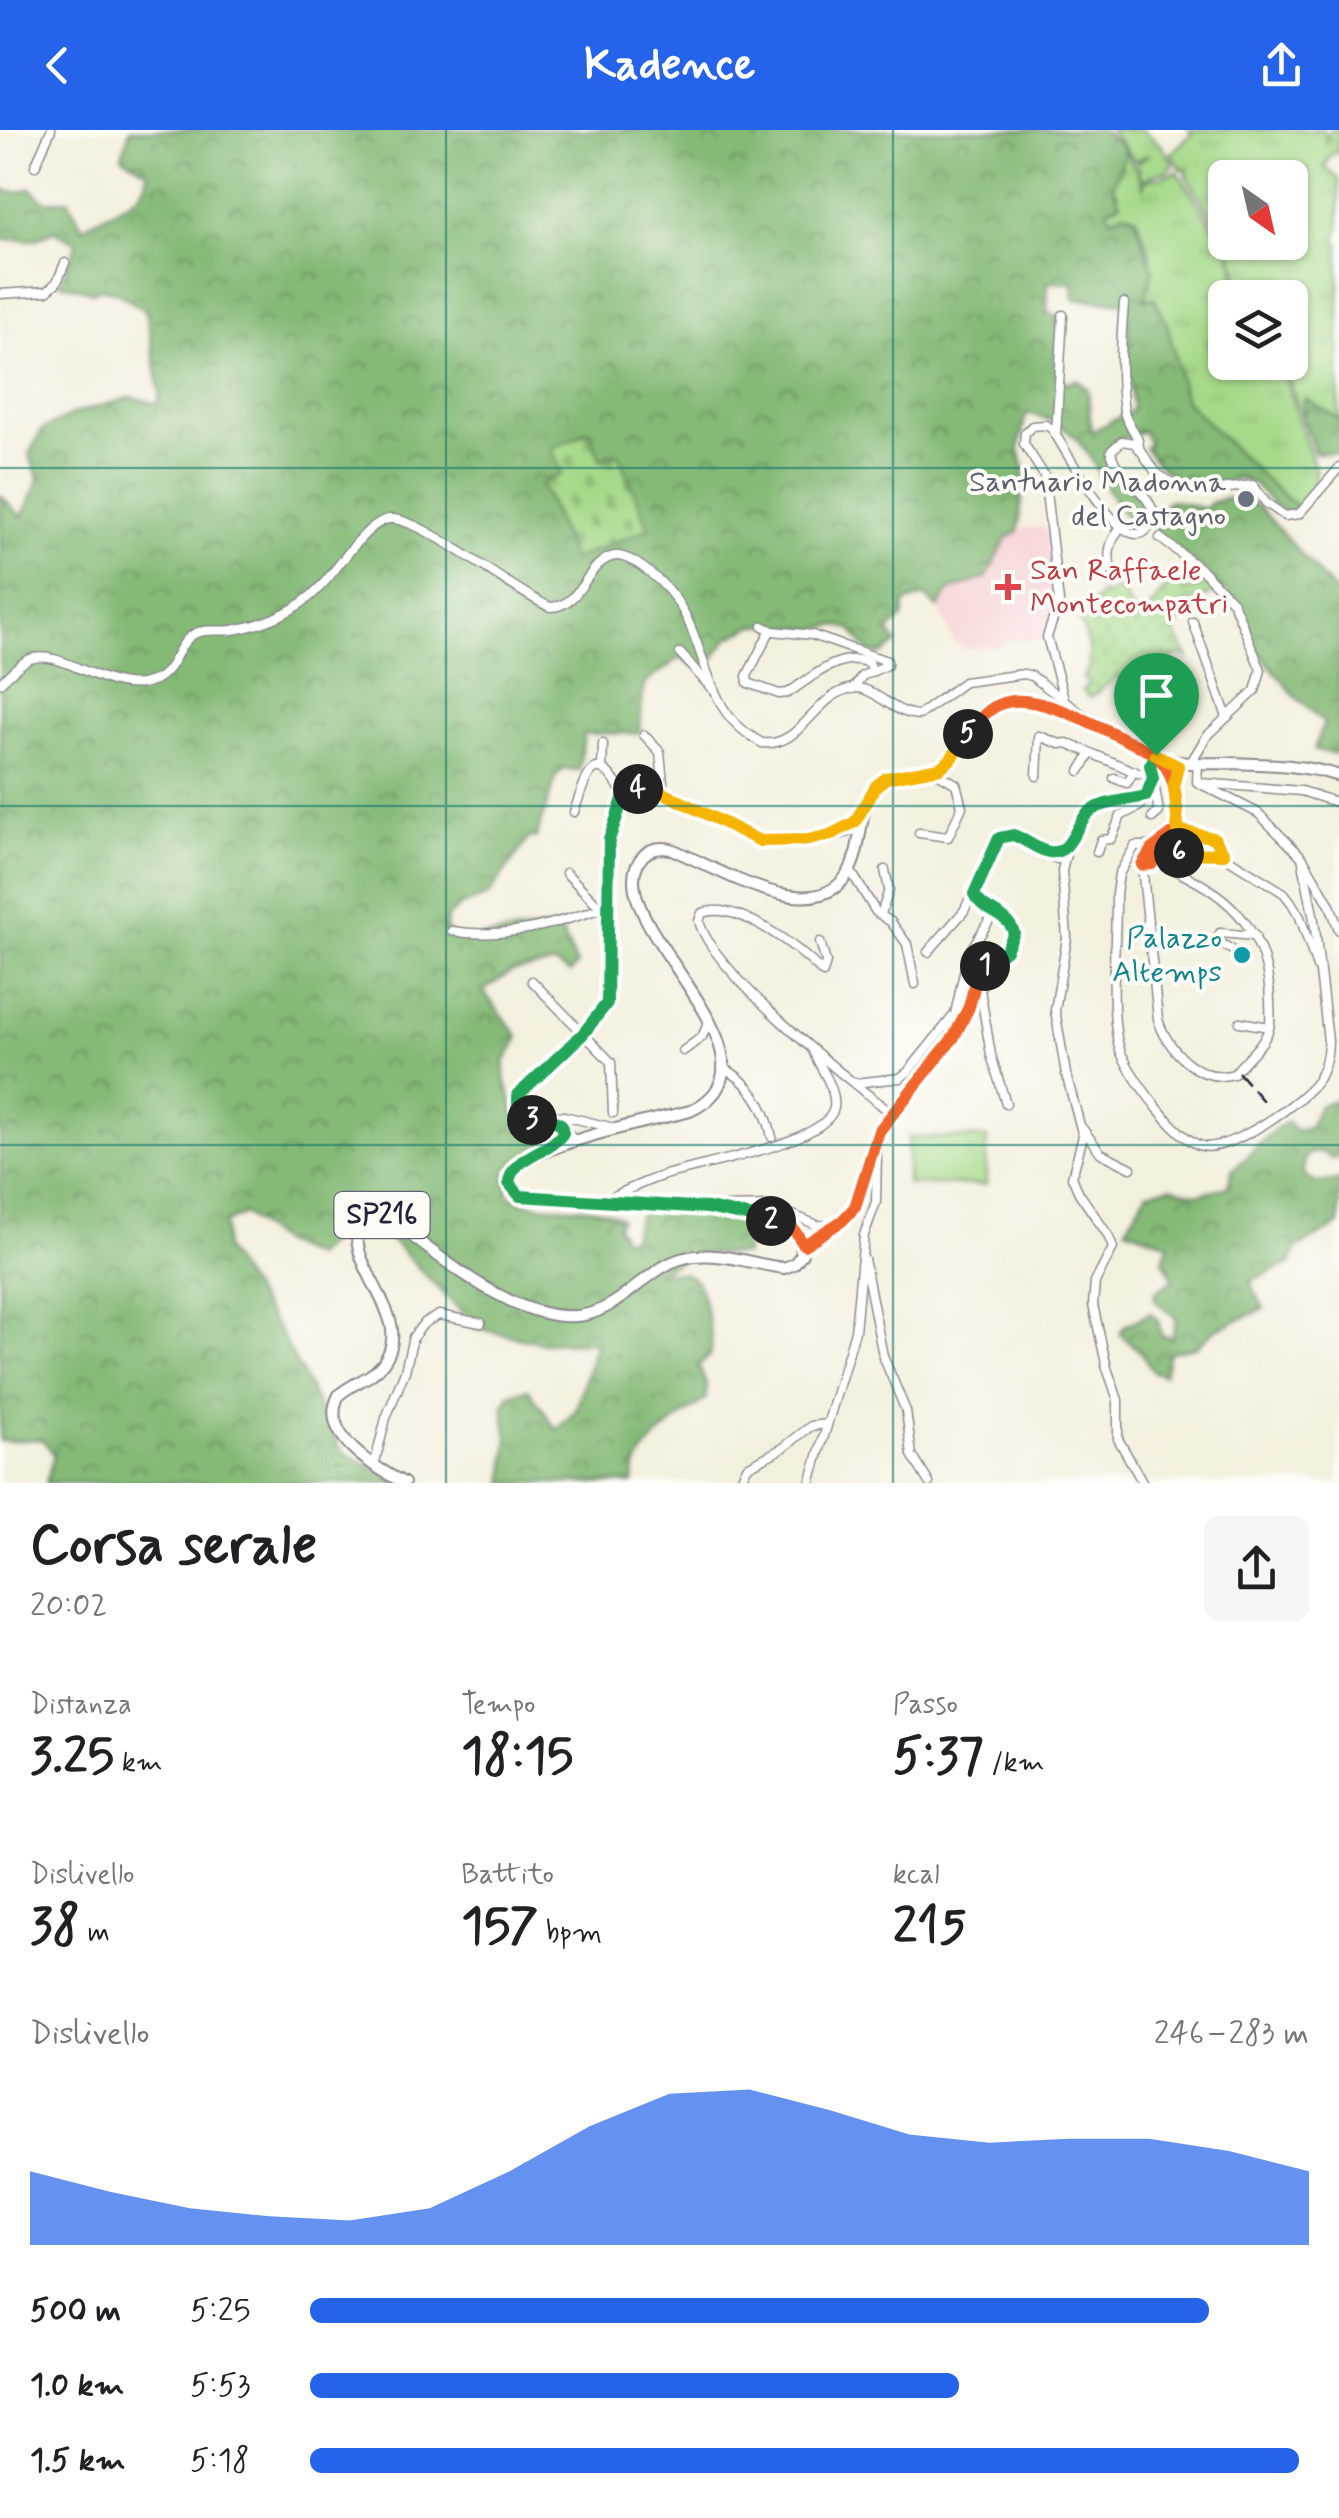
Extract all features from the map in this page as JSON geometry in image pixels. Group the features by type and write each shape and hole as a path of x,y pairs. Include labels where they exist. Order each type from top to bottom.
{"main road":[{"path":"804,1245 798,1232 788,1225 708,1208 520,1196 510,1187 509,1177 525,1162 574,1140 702,1105 716,1091 722,1067 720,1041 642,911 635,876 644,856 655,849 672,849 762,892 789,896 825,891 850,870 864,810 876,786 886,778 934,771 950,760 982,716 1001,703 1025,700 1181,765 1290,765 1339,776"},
{"name":"SP216","path":"404,1483 374,1466 344,1438 334,1416 338,1396 376,1371 392,1343 390,1319 357,1244 357,1227 364,1217 385,1216 464,1277 555,1316 594,1312 627,1295 671,1263 690,1257 708,1256 785,1268 796,1262 804,1245"}],"street":[{"path":"35,166 51,130"},
{"path":"0,294 48,291 57,282 65,263"},
{"path":"1124,303 1123,404 1127,421 1139,438 1139,447 1154,470 1172,482 1211,491 1253,486 1266,503 1286,516 1299,514 1339,468"},
{"path":"1056,434 1062,315"},
{"path":"1066,702 1047,637 1059,602 1046,485 1042,469 1024,444 1025,434 1038,424 1046,425 1056,434 1107,514 1128,534 1142,532 1154,514 1148,498 1111,456 1122,440 1139,447"},
{"path":"0,683 19,666 37,658 117,682 150,682 164,674 195,633 242,628 295,608 325,582 376,523 392,519 426,532 550,608 568,602 611,557 620,556 637,564 667,588 688,616 715,692"},
{"path":"1102,574 1111,569 1111,542 1120,528"},
{"path":"1142,865 1178,830 1174,783 1181,765 1255,691 1260,664 1233,602 1203,571 1160,538"},
{"path":"1193,622 1227,717"},
{"path":"680,653 715,692 736,724 756,740 769,744 786,740 827,702 853,689 862,676 888,662 812,635 766,628 747,676 748,684 754,687 788,693 853,658 869,663 873,670"},
{"path":"853,689 877,696 900,713 919,715 964,682 1028,674 1104,730"},
{"path":"644,735 660,752 664,794"},
{"path":"1036,776 1038,736 1151,776"},
{"path":"602,768 603,744"},
{"path":"1080,772 1086,751"},
{"path":"1152,818 1159,812 1150,765 1156,755"},
{"path":"1181,765 1197,782 1258,813 1302,856 1328,901 1339,930"},
{"path":"602,768 611,772 624,796"},
{"path":"574,812 586,776 602,768"},
{"path":"920,833 948,837 962,807 956,784 934,771"},
{"path":"1114,778 1127,783 1134,771"},
{"path":"1097,852 1100,840 1110,839 1122,816 1140,806 1149,791 1151,776"},
{"path":"1197,782 1301,791 1339,804"},
{"path":"624,1128 527,1120 516,1100 605,1009 609,840 624,796 642,788 664,794 760,841 808,840 854,826 860,828"},
{"path":"1143,1483 1118,1439 1118,1400 1094,1311 1096,1280 1113,1248 1110,1237 1073,1181 1072,1170 1082,1147 1082,1128 1066,1074 1055,1010 1067,938 1062,871 1078,823 1090,810 1146,796 1149,791"},
{"path":"845,831 864,810"},
{"path":"1178,830 1214,838 1227,857 1284,894 1300,917 1318,967"},
{"path":"845,831 858,843"},
{"path":"928,952 964,911 992,848 1002,836 1018,837 1050,854 1062,871"},
{"path":"1050,854 1070,842"},
{"path":"1142,865 1158,1019 1170,1046 1190,1064 1212,1076 1234,1074 1269,1028 1268,972 1262,948 1230,905 1207,884 1136,846 1119,874 1114,1028 1132,1072 1183,1138 1201,1146 1220,1147 1235,1141 1306,1092 1320,1075 1328,1056 1314,920 1302,856"},
{"path":"1050,854 1062,854 1065,858"},
{"path":"1142,865 1155,855 1227,857"},
{"path":"850,870 876,912 891,922 907,944 915,984"},
{"path":"880,914 889,890 886,870"},
{"path":"566,873 606,906"},
{"path":"804,1245 836,1225 858,1201 879,1131 954,1037 969,1007 978,972 1002,954 1014,938 1011,923 976,900 974,889"},
{"path":"452,931 497,933 558,924 606,906"},
{"path":"820,942 826,962 823,973 798,949 746,917 714,910 702,913 699,921 718,957 813,1050 893,1114"},
{"path":"854,1083 900,1078 936,1040 956,1014 968,954 994,913"},
{"path":"1232,950 1218,941 1220,932 1254,936"},
{"path":"978,972 991,1055 1006,1104"},
{"path":"532,981 611,1063 612,1113"},
{"path":"683,1051 702,1037 710,1019"},
{"path":"1240,1022 1269,1028"},
{"path":"594,1201 607,1200 665,1175 774,1146 819,1128 834,1108 828,1081 813,1050"},
{"path":"722,1067 749,1087 766,1112 772,1137"},
{"path":"828,1081 830,1071 838,1070"},
{"path":"560,1121 574,1140"},
{"path":"525,1162 560,1139 560,1121"},
{"path":"1082,1128 1103,1155 1131,1168"},
{"path":"810,1483 853,1338 865,1231 876,1202 879,1131"},
{"path":"708,1208 772,1206 817,1225 836,1225"},
{"path":"862,1256 883,1356 906,1411 912,1455 929,1483"},
{"path":"374,1466 386,1418 418,1328 438,1315 481,1323"},
{"path":"738,1483 745,1468 783,1448 811,1426 827,1424"}],"shaded area":[{"name":"San Raffaele Montecompatri","path":"1044,527 1049,538 1056,608 1044,641 1012,639 997,649 966,649 955,644 938,608 949,591 986,578 1006,539 1025,528"}],"green space":[{"path":"130,130 1101,130 1121,145 1125,154 1113,187 1120,203 1107,209 1111,218 1125,212 1135,217 1153,270 1145,299 1154,298 1167,323 1185,401 1299,508 1289,514 1273,505 1253,483 1234,479 1208,487 1184,483 1163,469 1145,448 1149,443 1143,431 1111,443 1106,457 1118,478 1148,506 1149,515 1138,507 1127,519 1078,440 1048,419 1026,413 1019,448 1025,474 1018,532 1006,539 986,578 949,591 938,608 924,596 905,603 903,618 888,631 897,643 881,655 868,652 852,629 836,625 819,629 755,625 728,638 704,672 681,657 644,684 639,733 584,734 579,770 564,769 557,775 536,838 530,836 488,896 461,906 447,917 446,929 458,940 559,927 577,965 570,973 554,964 511,972 483,991 519,1037 505,1062 504,1075 517,1118 555,1128 556,1137 513,1164 506,1173 508,1194 534,1205 607,1212 621,1218 617,1226 624,1239 632,1237 640,1212 646,1208 710,1211 748,1219 745,1255 697,1253 656,1273 686,1274 694,1279 701,1293 711,1340 710,1355 698,1365 707,1386 706,1399 650,1446 635,1470 633,1483 504,1483 508,1439 503,1407 510,1394 528,1389 557,1430 576,1410 596,1342 544,1343 477,1328 359,1207 347,1226 314,1257 279,1242 244,1214 225,1223 224,1249 281,1334 341,1450 400,1483 46,1483 54,1454 42,1439 0,1441 0,495 22,517 39,479 29,454 42,430 76,413 132,397 158,404 160,393 146,311 116,292 101,288 93,292 60,283 77,243 54,231 34,240 0,239 0,183 6,191 31,188 45,202 68,199 83,228 133,199 146,183 148,172 122,156","holes":["1048,282 1073,283 1074,299 1129,303 1128,365 1133,410 1091,432 1088,389 1077,380 1067,383 1055,369 1058,315 1047,313","618,455 573,560 541,484"]},
{"path":"1110,130 1143,130 1161,145 1174,164 1168,171 1142,181 1137,163 1150,153 1135,161"},
{"path":"1189,130 1323,130 1327,140 1330,130 1339,130 1339,151 1331,155 1324,167 1339,179 1339,419 1310,401 1302,416 1305,426 1288,380 1308,380 1308,280 1236,280 1238,271 1234,260 1308,260 1308,160 1208,160 1208,210 1186,176 1186,169 1182,170 1171,153 1192,134"},
{"path":"1121,145 1144,189 1143,184 1150,178 1177,171 1208,218 1208,260 1232,260 1234,280 1208,280 1208,380 1285,380 1316,471 1312,493 1299,508 1185,401 1167,323 1145,300 1151,255 1136,217 1125,212 1110,218 1106,209 1118,194 1113,187 1125,154"},
{"path":"1305,398 1339,419 1339,453 1315,453 1302,416"},
{"path":"589,432 601,461 618,454 649,528 573,560 541,483 562,474 552,448"},
{"path":"1224,498 1237,499 1244,507 1251,502 1259,507 1339,596 1339,754 1314,750 1324,723 1295,696 1257,650 1235,602 1205,571 1154,532 1165,503 1170,500 1205,509"},
{"path":"1170,582 1189,591 1212,582 1221,591 1184,604 1186,610 1173,630 1189,658 1178,655 1171,659 1169,670 1174,676 1161,669 1122,682 1118,676 1090,698 1082,690 1089,683 1083,678 1090,654 1077,614 1088,609 1102,593 1106,596 1119,588 1136,617 1149,610"},
{"path":"1333,1100 1339,1105 1339,1158 1331,1159 1323,1152 1310,1153 1305,1158 1303,1173 1315,1183 1339,1180 1339,1225 1297,1248 1291,1263 1250,1281 1264,1309 1216,1329 1195,1347 1169,1352 1164,1374 1153,1372 1141,1352 1120,1334 1124,1326 1151,1313 1158,1319 1161,1335 1172,1338 1176,1318 1155,1300 1155,1292 1174,1280 1163,1260 1169,1243 1126,1228 1147,1192 1170,1187 1198,1194 1228,1187 1232,1170 1273,1132 1288,1122 1296,1131 1309,1127 1319,1106"},
{"path":"908,1137 987,1138 986,1185 907,1184"}],"railway":[{"path":"1238,1072 1263,1101"}],"place":[{"name":"Santuario Madonna del Castagno","path":"1246,499"},
{"name":"San Raffaele Montecompatri","path":"1008,587"},
{"name":"Palazzo Altemps","path":"1242,955"}],"route":[{"path":"1156,755 1150,765 1153,778 1146,796 1090,810 1061,850 1046,852 1013,835 1002,836 992,848 974,894 980,904 1008,920 1014,938 1002,954 978,972 969,1007 954,1037 879,1131 858,1201 836,1225 804,1245 798,1232 788,1225 719,1210 525,1198 512,1190 509,1177 513,1170 558,1141 563,1133 561,1124 555,1120 527,1120 517,1107 517,1096 583,1034 607,1003 609,840 626,794 654,788 760,841 818,838 855,822 881,782 892,776 925,774 940,768 982,716 1001,703 1025,700 1104,730 1152,752 1156,755 1165,764 1174,779 1178,830 1164,837 1142,865 1152,864 1157,855 1224,854 1214,838 1178,830 1174,783 1178,766 1156,755"}]}
